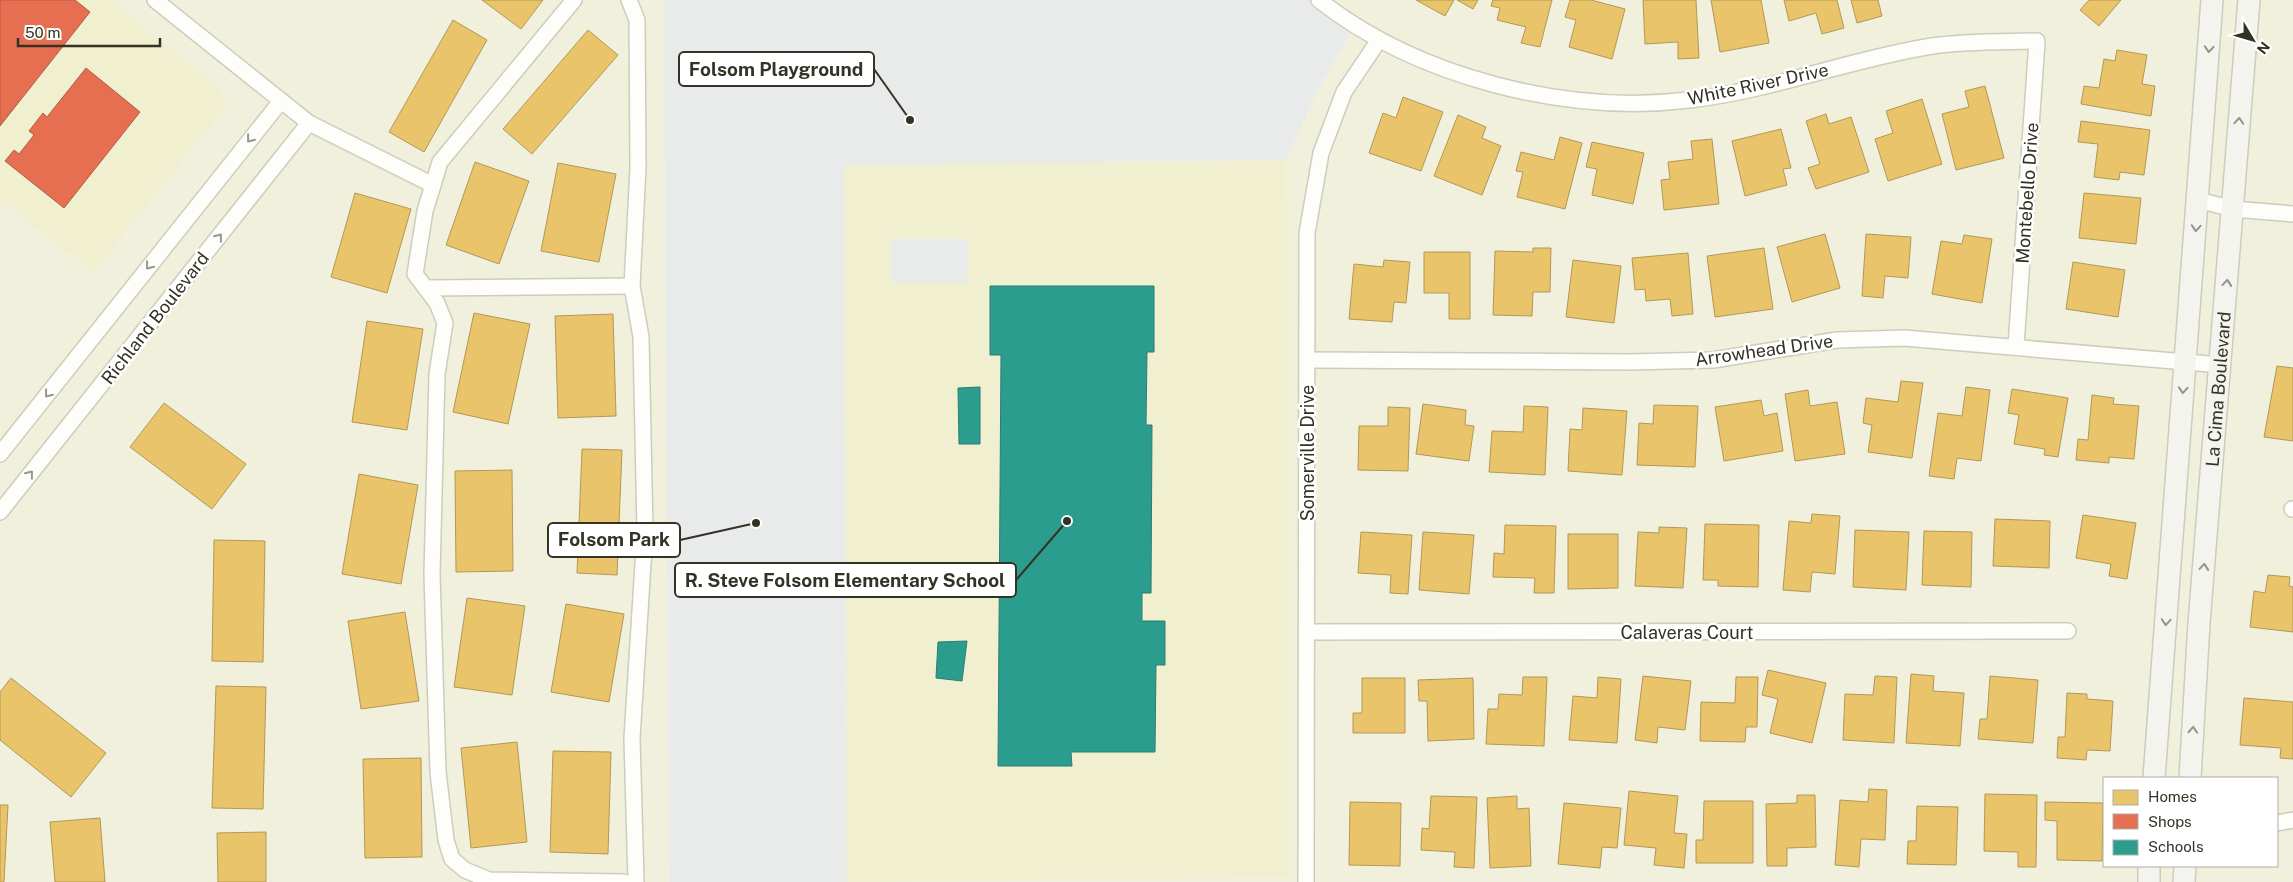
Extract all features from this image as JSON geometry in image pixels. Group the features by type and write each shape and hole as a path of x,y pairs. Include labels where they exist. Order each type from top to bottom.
{"street":[{"path":"155,0 309,123 433,185"},
{"path":"574,0 440,162 425,211 415,274 437,303 445,323 437,374 432,575 438,772 446,840 452,859 465,870 489,880 624,882"},
{"path":"629,0 637,20 638,167 632,286 641,337 645,532 632,738 636,882"},
{"name":"White River Drive","path":"1319,0 1379,40 1451,73 1509,88 1568,98 1626,104 1689,100 1747,90 1840,66 1933,46 2037,41"},
{"name":"La Cima Boulevard","path":"2154,777 2212,0"},
{"name":"La Cima Boulevard","path":"2190,777 2199,623 2249,0"},
{"name":"Somerville Drive","path":"1306,882 1307,233 1321,153 1344,92 1379,40"},
{"name":"Montebello Drive","path":"2016,346 2037,41"},
{"name":"Richland Boulevard","path":"0,454 280,101"},
{"name":"Richland Boulevard","path":"0,512 309,123"},
{"path":"2198,200 2233,209 2293,214"},
{"path":"426,288 632,286"},
{"name":"Arrowhead Drive","path":"1307,360 1629,362 1713,360 1837,340 1904,338 2016,346 2221,365"},
{"name":"Calaveras Court","path":"1306,632 2068,631"},
{"path":"2278,823 2293,820"},
{"path":"2149,867 2149,882"},
{"path":"2184,882 2185,867"}],"shaded area":[{"path":"0,0 112,0 216,86 227,104 94,272 0,200"},
{"path":"664,0 1312,0 1352,31 1318,89 1286,160 844,165 847,882 669,882"},
{"path":"1286,160 1289,877 847,882 844,164"},
{"path":"891,238 968,239 968,283 890,282"}],"building: Homes":[{"path":"482,0 543,0 521,29"},
{"path":"1416,0 1454,0 1445,16"},
{"path":"1457,0 1478,0 1473,9"},
{"path":"1493,0 1552,0 1540,47 1521,43 1526,27 1497,20 1500,8 1491,6"},
{"path":"1570,0 1591,0 1625,9 1612,59 1569,47 1576,20 1565,17"},
{"path":"1643,0 1696,0 1699,58 1678,59 1678,42 1645,44"},
{"path":"1711,0 1761,0 1769,43 1720,52"},
{"path":"1784,0 1837,0 1844,28 1822,34 1816,13 1789,21"},
{"path":"1851,0 1878,0 1882,16 1857,23"},
{"path":"2089,0 2121,0 2099,26 2080,10"},
{"path":"453,20 487,40 424,152 389,132"},
{"path":"588,30 618,55 532,154 503,129"},
{"path":"2117,50 2147,55 2142,84 2155,86 2151,116 2081,104 2084,86 2099,88 2104,59 2115,61"},
{"path":"1985,86 2004,158 1956,170 1942,114 1969,107 1965,91"},
{"path":"1403,97 1443,112 1421,171 1369,153 1383,113 1396,118"},
{"path":"1922,99 1942,164 1888,181 1875,139 1893,133 1886,111"},
{"path":"1826,114 1829,124 1851,117 1869,172 1816,189 1808,168 1820,164 1806,121"},
{"path":"1458,115 1486,127 1482,138 1501,146 1482,195 1434,176"},
{"path":"2081,121 2150,130 2144,175 2120,172 2119,180 2094,177 2098,144 2078,142"},
{"path":"1781,129 1791,168 1783,169 1787,185 1745,196 1732,141"},
{"path":"1560,137 1582,143 1565,209 1517,197 1523,172 1516,171 1521,152 1554,160"},
{"path":"1712,139 1719,204 1664,210 1661,180 1670,179 1668,162 1693,159 1691,141"},
{"path":"1592,142 1644,153 1633,204 1592,195 1597,169 1586,167"},
{"path":"475,162 529,181 499,264 446,245"},
{"path":"558,163 616,174 599,262 541,251"},
{"path":"355,193 411,209 387,293 331,277"},
{"path":"2084,193 2141,198 2136,244 2079,238"},
{"path":"1825,234 1840,288 1792,302 1777,247"},
{"path":"1866,234 1911,237 1908,278 1885,276 1883,298 1862,296"},
{"path":"1964,235 1992,239 1982,303 1932,294 1941,241 1962,244"},
{"path":"1533,248 1551,248 1550,292 1533,292 1532,316 1493,315 1495,251 1533,252"},
{"path":"1764,248 1773,309 1715,317 1707,256"},
{"path":"1424,252 1470,252 1470,319 1449,319 1449,293 1424,293"},
{"path":"1688,253 1693,314 1672,316 1670,299 1646,301 1645,289 1635,290 1632,258"},
{"path":"1384,260 1410,262 1406,303 1394,302 1392,322 1349,319 1354,264 1383,267"},
{"path":"1573,260 1621,266 1614,323 1566,317"},
{"path":"2073,262 2125,270 2118,317 2066,309"},
{"path":"474,313 530,324 508,424 453,412"},
{"path":"613,314 616,416 558,418 555,316"},
{"path":"367,321 423,329 407,430 352,422"},
{"path":"2277,366 2293,368 2293,441 2264,437"},
{"path":"1901,381 1923,383 1912,458 1868,452 1872,425 1863,423 1866,398 1898,402"},
{"path":"1966,387 1990,390 1981,461 1957,458 1954,479 1929,476 1938,413 1962,416"},
{"path":"2012,389 2068,398 2058,457 2044,455 2045,449 2014,444 2019,415 2008,413"},
{"path":"1808,390 1810,406 1837,402 1845,454 1795,461 1785,394"},
{"path":"2092,395 2114,398 2113,404 2139,406 2134,459 2109,457 2109,463 2076,460 2078,439 2088,440"},
{"path":"1761,400 1764,416 1777,413 1783,451 1724,461 1715,407"},
{"path":"164,403 246,464 212,509 130,447"},
{"path":"1423,404 1466,410 1465,425 1474,426 1469,461 1416,454"},
{"path":"1654,405 1698,406 1695,467 1637,465 1639,423 1653,424"},
{"path":"1524,406 1548,407 1545,475 1489,472 1492,431 1523,432"},
{"path":"1388,407 1410,408 1408,471 1358,470 1359,426 1388,426"},
{"path":"1583,408 1627,411 1622,475 1568,471 1570,429 1582,430"},
{"path":"582,449 622,450 617,575 577,573"},
{"path":"512,470 513,571 456,572 455,471"},
{"path":"359,474 418,485 401,584 342,574"},
{"path":"1812,514 1840,516 1835,574 1812,572 1810,592 1783,590 1789,521 1811,523"},
{"path":"2083,515 2136,523 2127,579 2109,576 2111,564 2076,558"},
{"path":"1995,519 2050,521 2049,568 1993,566"},
{"path":"1705,524 1759,525 1758,587 1718,586 1718,580 1703,580"},
{"path":"1505,525 1556,526 1554,593 1534,593 1535,578 1493,577 1494,553 1504,554"},
{"path":"1659,527 1687,528 1683,588 1635,586 1638,532 1659,533"},
{"path":"1855,530 1909,532 1906,590 1853,587"},
{"path":"1924,531 1972,532 1971,587 1922,585"},
{"path":"1361,532 1412,535 1408,594 1390,593 1391,575 1358,573"},
{"path":"1423,532 1474,535 1469,594 1419,590"},
{"path":"1568,534 1618,534 1618,588 1568,589"},
{"path":"214,540 265,541 263,662 212,661"},
{"path":"2268,575 2290,577 2289,586 2293,587 2293,632 2250,627 2254,591 2265,593"},
{"path":"467,598 525,606 512,695 454,687"},
{"path":"566,604 624,614 609,702 551,692"},
{"path":"405,612 419,701 361,709 348,621"},
{"path":"1768,670 1826,683 1812,743 1770,733 1778,699 1762,695"},
{"path":"1911,674 1934,676 1933,691 1964,693 1960,746 1906,743"},
{"path":"1643,676 1691,681 1685,730 1658,727 1657,743 1635,740"},
{"path":"1875,676 1897,677 1894,743 1843,740 1845,694 1873,695"},
{"path":"1990,676 2038,680 2033,743 1978,739 1980,719 1987,719"},
{"path":"1523,677 1547,677 1544,746 1486,744 1488,709 1498,709 1499,694 1522,695"},
{"path":"1598,677 1621,679 1617,743 1569,740 1573,696 1597,698"},
{"path":"1736,677 1758,677 1757,727 1746,727 1745,742 1700,741 1701,702 1735,703"},
{"path":"11,678 106,753 71,797 0,740 0,692"},
{"path":"1362,678 1405,678 1405,733 1353,733 1353,713 1362,713"},
{"path":"1473,678 1474,739 1428,741 1427,701 1419,701 1418,680"},
{"path":"216,686 266,687 263,809 212,808"},
{"path":"2067,693 2087,694 2087,699 2113,701 2110,751 2087,750 2086,760 2057,758 2058,737 2065,737"},
{"path":"2244,698 2293,702 2293,759 2280,758 2281,748 2240,745"},
{"path":"517,742 527,842 471,848 461,748"},
{"path":"553,751 611,752 608,854 550,852"},
{"path":"421,758 422,857 365,858 363,759"},
{"path":"1869,789 1887,790 1885,840 1861,839 1859,867 1835,865 1840,800 1868,802"},
{"path":"1629,791 1678,796 1674,833 1687,834 1684,868 1654,865 1656,848 1624,845"},
{"path":"1985,794 2037,795 2036,867 2018,867 2018,852 1984,851"},
{"path":"1797,795 1815,795 1816,847 1787,848 1787,866 1767,866 1766,804 1797,803"},
{"path":"1431,796 1477,797 1474,868 1454,867 1455,852 1421,850 1422,828 1429,829"},
{"path":"1517,796 1517,809 1529,808 1531,866 1490,868 1487,798"},
{"path":"1704,801 1753,801 1753,863 1696,863 1696,840 1703,840"},
{"path":"1350,802 1401,803 1400,866 1349,865"},
{"path":"2045,802 2103,803 2102,861 2057,860 2057,821 2045,820"},
{"path":"1564,803 1621,808 1617,848 1602,847 1600,868 1558,864"},
{"path":"0,805 8,805 4,882 0,882"},
{"path":"1917,806 1958,807 1956,865 1907,864 1908,841 1916,841"},
{"path":"100,818 105,882 55,882 50,822"},
{"path":"266,832 266,882 218,882 217,833"}],"building: Shops":[{"path":"0,0 75,0 90,12 0,126"},
{"path":"86,68 140,112 64,208 5,161 14,150 19,154 34,135 29,131 43,113 47,117"}],"building: Schools":[{"path":"990,286 1154,286 1154,352 1147,352 1146,425 1152,425 1151,593 1142,593 1142,621 1165,621 1165,665 1156,665 1155,752 1071,752 1072,766 998,766 1001,355 990,355"},
{"path":"980,387 980,444 959,444 958,388"},
{"path":"967,641 962,681 936,678 938,642"}],"place":[{"name":"Folsom Playground","path":"910,120"},
{"name":"R. Steve Folsom Elementary School","path":"1067,521"},
{"name":"Folsom Park","path":"756,523"}]}
